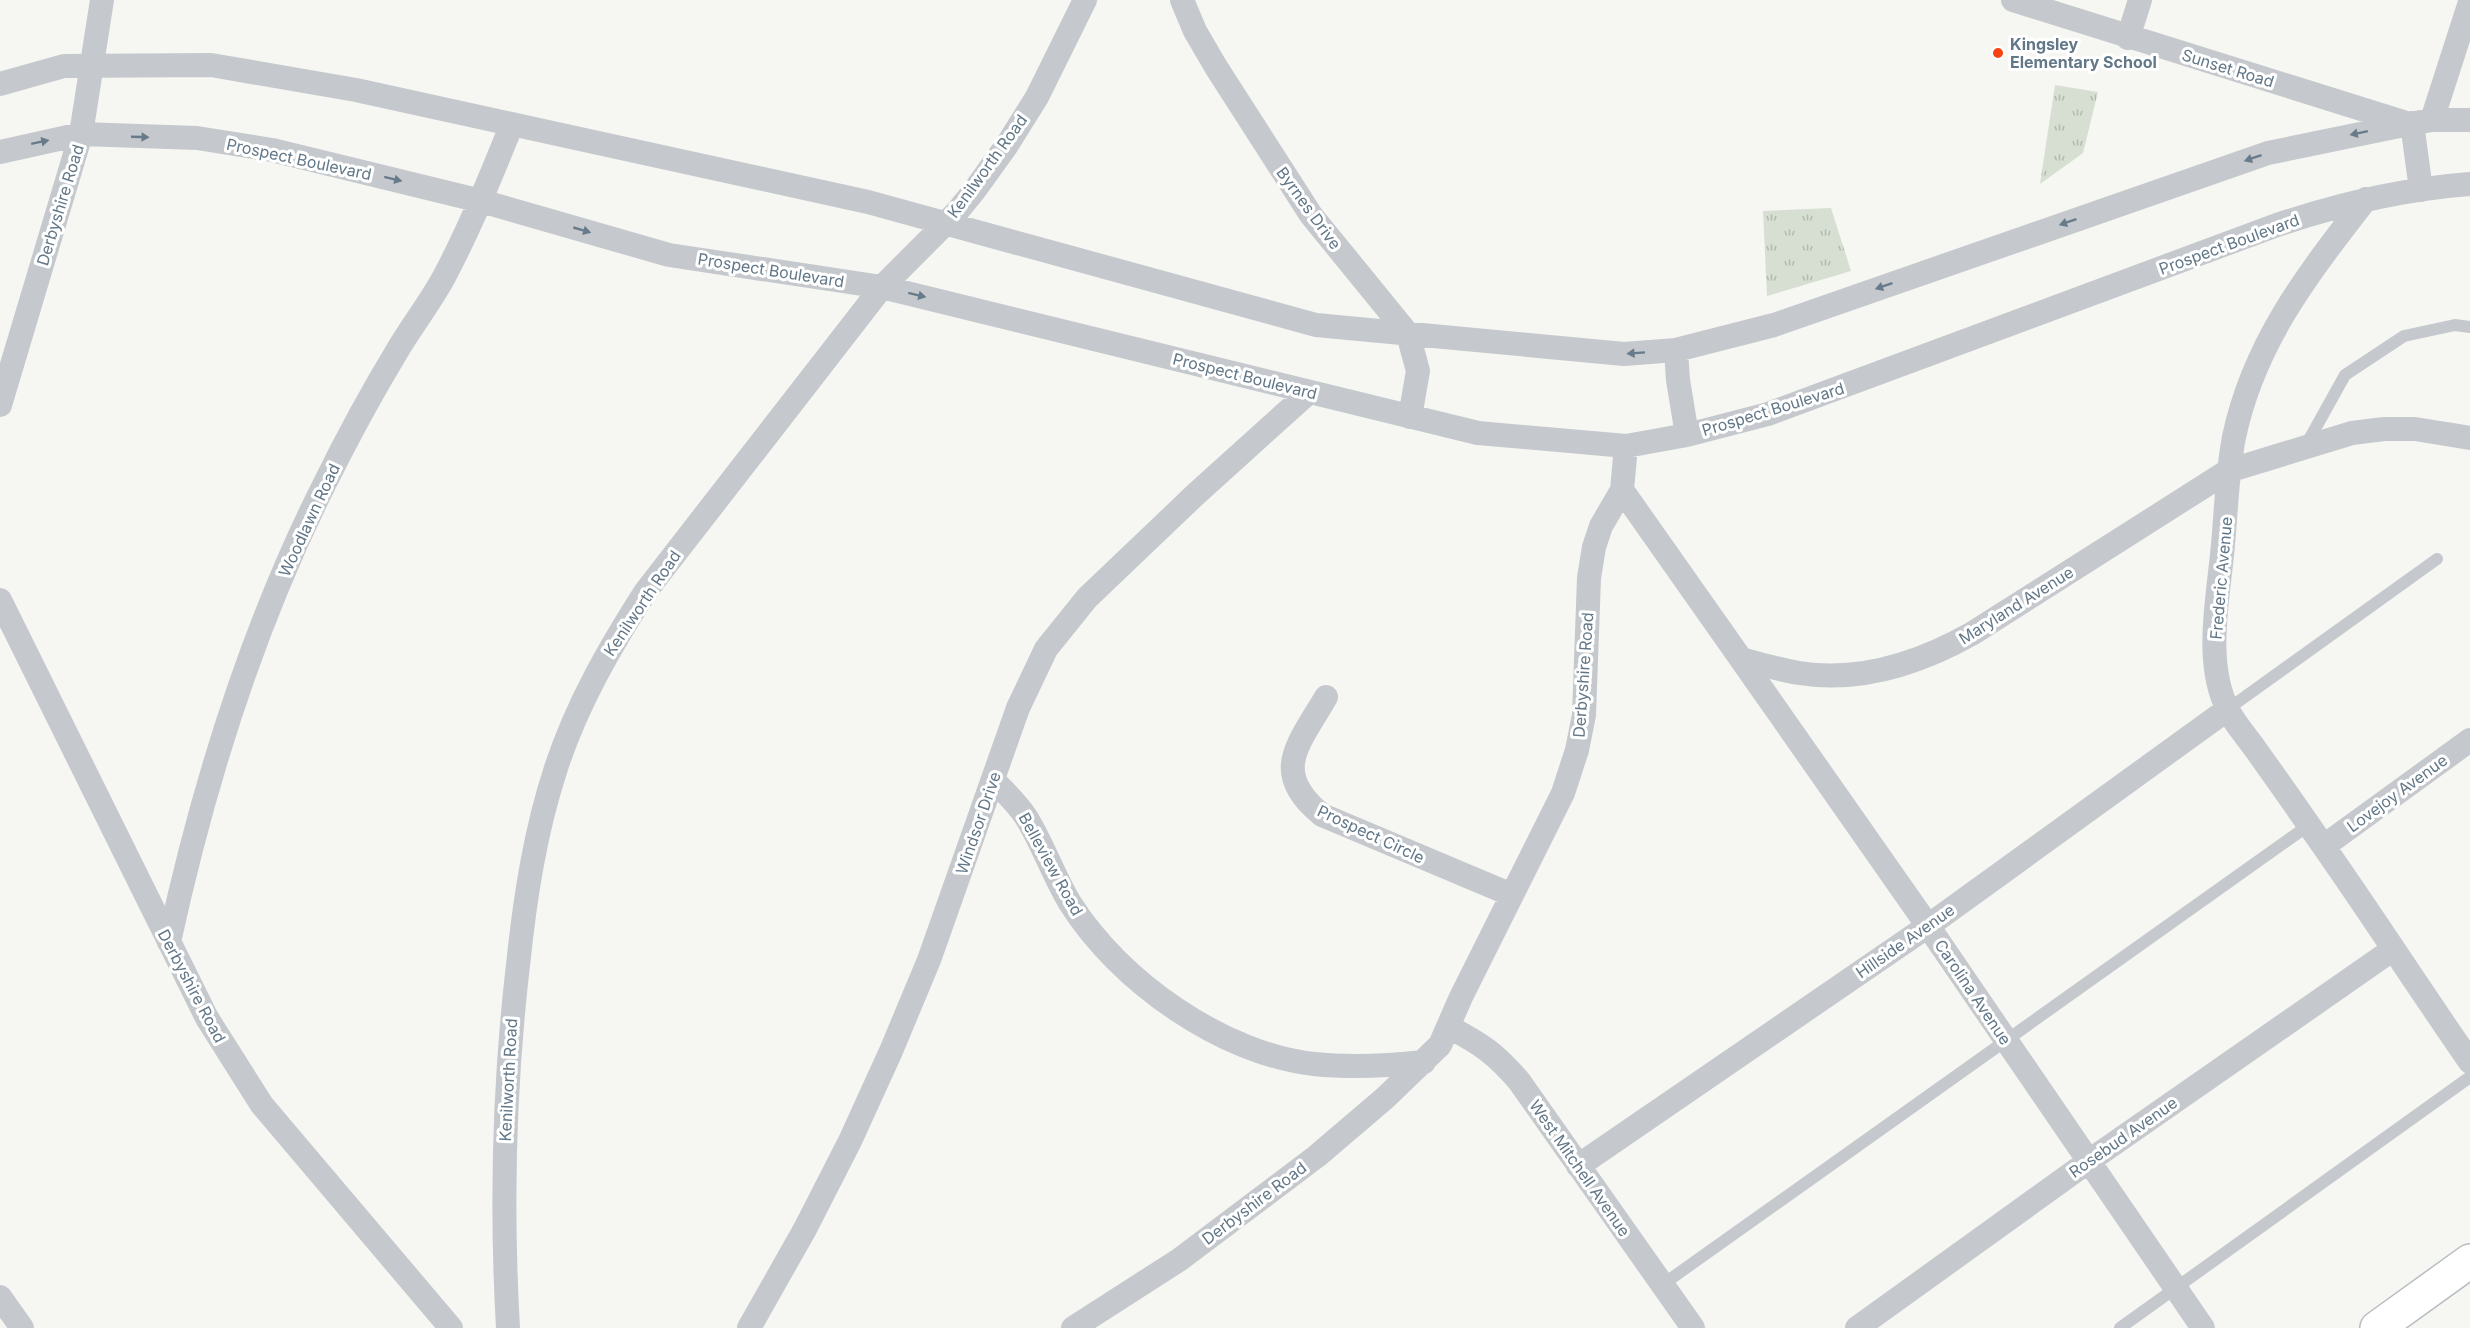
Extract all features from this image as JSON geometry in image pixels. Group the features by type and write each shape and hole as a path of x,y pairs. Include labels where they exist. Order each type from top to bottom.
{"main road":[{"path":"2377,1328 2470,1261"}],"street":[{"name":"Derbyshire Road","path":"0,405 81,134 102,0"},
{"name":"Kenilworth Road","path":"508,1328 503,1191 505,1107 511,1022 531,865 556,768 574,721 619,632 646,591 882,287 945,224 987,172 1037,97 1085,0"},
{"name":"Byrnes Drive","path":"1182,0 1216,67 1305,205 1347,261 1408,334 1418,371 1410,417"},
{"name":"Sunset Road","path":"2013,0 2128,38 2418,122"},
{"path":"2128,38 2140,0"},
{"path":"2421,190 2418,122 2470,2"},
{"path":"0,84 64,66 211,65 356,90 867,202 1316,325 1624,354 1676,350 1774,325 2268,153 2418,122 2470,120"},
{"name":"Woodlawn Road","path":"169,942 184,874 214,761 256,640 287,564 358,418 399,347 443,278 481,201 512,124"},
{"name":"Prospect Boulevard","path":"0,152 81,134 197,138 272,150 481,201 669,255 882,287 1478,433 1626,446 1688,435 1790,406 2277,225 2331,208 2366,199 2470,184"},
{"name":"Frederic Avenue","path":"2366,199 2286,307 2269,338 2244,402 2228,471 2215,656 2228,710 2324,846 2392,950 2470,1062"},
{"path":"1676,350 1688,435"},
{"name":"Windsor Drive","path":"749,1328 805,1229 891,1051 928,960 1031,678 1046,649 1065,622 1087,598 1196,494 1309,392"},
{"name":"Maryland Avenue","path":"1741,659 1800,674 1832,675 1887,670 1942,650 1973,633 2228,471 2352,433 2384,429 2415,429 2470,438"},
{"name":"Derbyshire Road","path":"1449,1027 1563,793 1577,750 1584,716 1589,578 1594,547 1601,526 1622,490 1626,446"},
{"path":"1622,490 1741,659"},
{"name":"Derbyshire Road","path":"0,600 207,1018 262,1105 451,1328"},
{"name":"Carolina Avenue","path":"1741,659 1928,926 2203,1328"},
{"name":"Prospect Circle","path":"1326,697 1295,750 1291,769 1296,787 1307,803 1322,815 1512,895"},
{"name":"Hillside Avenue","path":"1578,1166 1928,926 2228,710"},
{"name":"Lovejoy Avenue","path":"2324,846 2470,740"},
{"name":"Belleview Road","path":"993,780 1014,800 1027,819 1053,873 1071,904 1092,933 1116,961 1172,1007 1221,1034 1277,1056 1313,1064 1366,1067 1424,1062"},
{"name":"Rosebud Avenue","path":"1857,1328 2089,1161 2392,950"},
{"path":"1424,1062 1440,1046 1449,1027"},
{"name":"West Mitchell Avenue","path":"1449,1027 1482,1045 1519,1081 1693,1328"},
{"name":"Derbyshire Road","path":"1073,1328 1179,1260 1317,1156 1424,1062"},
{"path":"0,1297 22,1328"}],"lane":[{"path":"2304,447 2345,375 2404,336 2455,325 2470,327"},
{"path":"2228,710 2437,559"},
{"path":"1662,1285 2309,825"},
{"path":"2120,1328 2470,1077"}],"green space":[{"path":"2055,85 2098,92 2083,153 2040,184"},
{"path":"1831,208 1851,271 1767,296 1763,211"}],"place":[{"name":"Kingsley Elementary School","path":"1998,53"}]}
